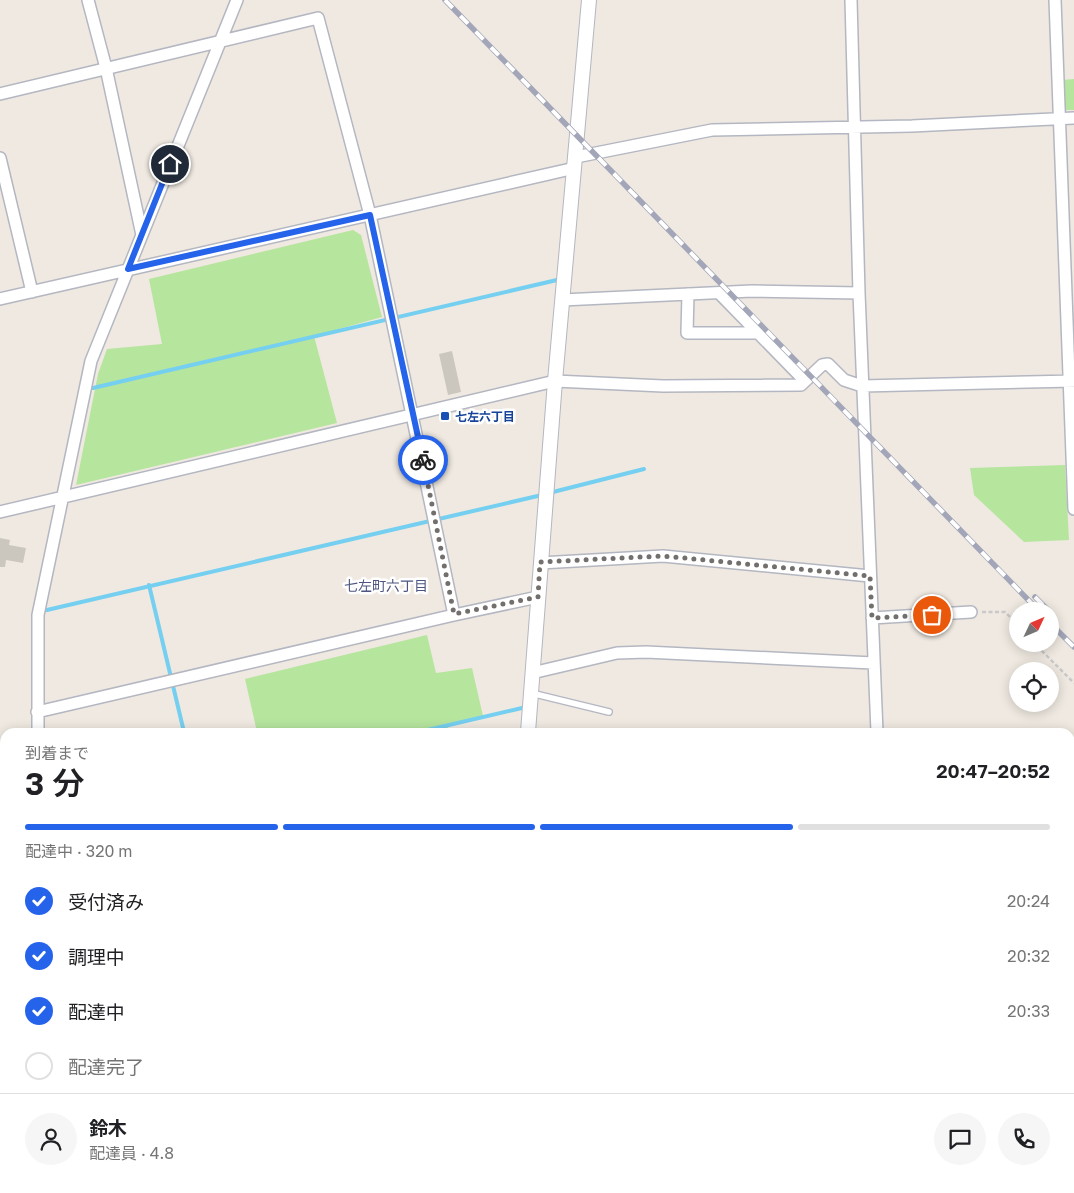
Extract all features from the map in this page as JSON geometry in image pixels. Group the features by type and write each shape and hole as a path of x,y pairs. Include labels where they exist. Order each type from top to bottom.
{"street":[{"path":"88,0 106,68 142,235"},
{"path":"38,728 38,615 90,361 237,0"},
{"path":"528,728 554,381 589,0"},
{"path":"850,0 862,386 877,728"},
{"path":"1055,0 1071,381 1074,509"},
{"path":"0,94 318,18 370,215 414,414 454,614"},
{"path":"0,299 370,215 575,162 712,130 855,128 1074,118"},
{"path":"0,158 32,292"},
{"path":"562,300 719,293 859,293"},
{"path":"719,293 805,381"},
{"path":"688,294 687,333 758,333"},
{"path":"0,512 554,381 663,386 801,384 822,365 828,364 844,380 862,386 1071,381"},
{"path":"540,562 663,556 870,576"},
{"path":"37,712 454,614 538,597"},
{"path":"872,618 971,612"},
{"path":"532,673 617,653 646,652 873,663"}],"lane":[{"path":"530,693 609,712"},
{"path":"0,1116 0,1122"}],"path":[{"path":"971,612 1005,612 1009,616"},
{"path":"1045,652 1074,683"}],"green space":[{"path":"1074,79 1074,110 1065,110 1062,80"},
{"path":"353,230 361,235 382,317 314,336 337,423 76,485 98,374 107,349 162,344 149,279"},
{"path":"1065,465 1069,540 1024,542 974,495 970,468"},
{"path":"427,635 436,673 472,668 483,716 448,726 448,728 256,728 245,679"}],"building":[{"path":"452,351 461,392 448,395 439,354"},
{"path":"0,538 10,540 9,545 26,548 23,563 6,560 5,567 0,567"}],"waterway":[{"path":"93,388 557,280"},
{"path":"549,493 644,469"},
{"path":"47,610 542,495"},
{"path":"149,585 183,728"},
{"path":"436,728 522,708"}],"railway":[{"path":"445,0 1030,602"},
{"path":"1035,597 1040,602"},
{"path":"1059,632 1074,647"}],"way so far":[{"path":"423,460 454,614 538,597 540,562 663,556 870,576 872,618 932,615"}],"place":[{"name":"七左六丁目","path":"445,416"}],"district":[{"name":"七左町六丁目","path":"386,585"}],"route":[{"path":"170,164 128,269 370,215 423,460"}]}
